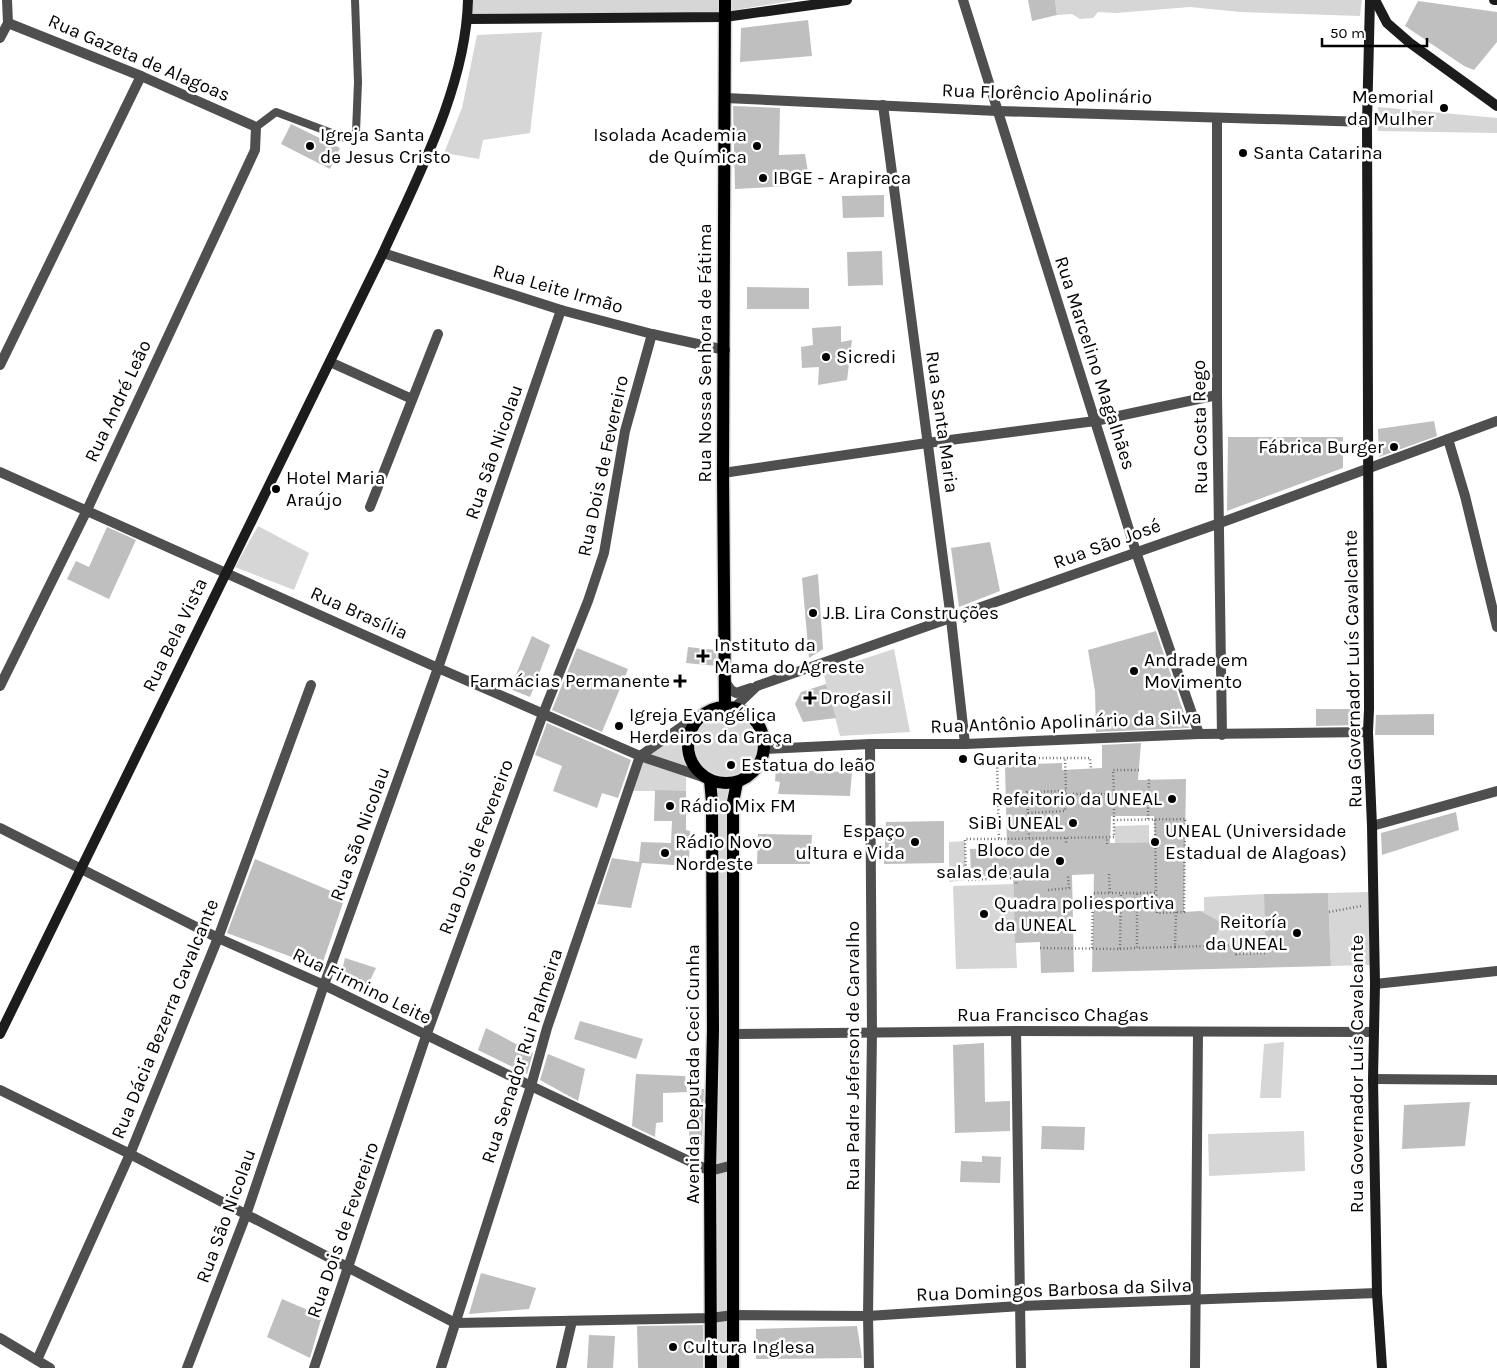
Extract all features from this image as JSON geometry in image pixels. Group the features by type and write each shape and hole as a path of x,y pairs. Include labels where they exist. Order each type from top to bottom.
{"main road":[{"name":"Rua Nossa Senhora de Fátima","path":"725,0 724,680 730,706"},
{"path":"730,706 754,718 761,727 765,749 760,763 750,775 736,782 718,782 708,779 695,767 689,753 688,738 694,724 705,713 716,707 730,706"},
{"name":"Avenida Deputada Ceci Cunha","path":"708,779 712,811 713,992 710,1171 711,1368"},
{"path":"732,1368 733,802 736,782"}],"street":[{"path":"0,38 8,23 7,0"},
{"name":"Rua Bela Vista","path":"0,1034 383,253 432,143 456,75 467,19 468,0"},
{"path":"467,19 725,17 847,0"},
{"name":"Rua Marcelino Magalhães","path":"963,0 1136,552 1199,734"},
{"name":"Rua Governador Luís Cavalcante","path":"1370,0 1367,122 1368,732 1375,984 1373,1079 1377,1293 1382,1368"},
{"path":"1375,0 1387,23 1404,38 1497,106"},
{"name":"Rua Gazeta de Alagoas","path":"8,23 141,76 256,127"},
{"path":"0,365 141,76"},
{"name":"Rua Florêncio Apolinário","path":"725,98 997,110 1367,122"},
{"name":"Rua Santa Maria","path":"883,105 951,619 964,744"},
{"name":"Rua Costa Rego","path":"1217,118 1217,394 1222,735"},
{"name":"Rua André Leão","path":"0,686 87,510 255,150 256,127"},
{"name":"Rua Leite Irmão","path":"383,253 561,310 652,334 725,350"},
{"name":"Rua São Nicolau","path":"187,1368 246,1215 324,986 438,668 561,310"},
{"path":"370,507 438,334"},
{"name":"Rua Dois de Fevereiro","path":"314,1368 350,1268 426,1036 544,714 588,601 604,553 625,430 652,334"},
{"path":"330,362 412,399"},
{"path":"723,473 1095,421 1217,394"},
{"name":"Rua São José","path":"730,706 757,686 951,619 1497,422"},
{"path":"1448,439 1465,496 1497,627"},
{"name":"Rua Brasília","path":"0,472 640,756 708,779"},
{"path":"724,680 731,690 736,693 744,692 757,686"},
{"name":"Rua Dácia Bezerra Cavalcante","path":"36,1360 130,1154 218,938 312,685"},
{"path":"640,756 687,723 705,713"},
{"name":"Rua Antônio Apolinário da Silva","path":"765,749 870,744 964,744 1199,734 1368,732"},
{"name":"Rua Padre Jeferson de Carvalho","path":"869,1368 872,1033 870,744"},
{"name":"Rua Senador Rui Palmeira","path":"441,1368 547,1028 640,756"},
{"path":"1372,826 1497,791"},
{"name":"Rua Firmino Leite","path":"0,828 218,938 324,986 710,1171"},
{"path":"1375,984 1497,971"},
{"path":"1016,1032 1020,1368"},
{"name":"Rua Francisco Chagas","path":"733,1034 1373,1032"},
{"path":"1195,1368 1198,1033"},
{"path":"1373,1079 1497,1080"},
{"path":"0,1090 130,1154 455,1323 711,1318"},
{"path":"710,1171 733,1165"},
{"name":"Rua Domingos Barbosa da Silva","path":"711,1318 733,1315 868,1316 1020,1306 1377,1293"},
{"path":"561,1368 572,1321"},
{"path":"0,1338 50,1368"}],"lane":[{"path":"256,127 276,112 345,138 352,137 356,132 358,82 355,0"}],"path":[{"path":"997,758 999,839"},
{"path":"975,760 997,758 1090,758 1091,768"},
{"path":"1028,813 1065,811 1065,758"},
{"path":"1016,884 1016,878 966,880 965,839 1114,837 1113,770 1139,770"},
{"path":"1148,819 1149,777"},
{"path":"1029,838 1027,792 1114,794"},
{"path":"1114,820 1148,819 1155,819 1186,819 1184,912 1157,913 1155,819"},
{"path":"1107,837 1107,844"},
{"path":"1066,838 1066,845"},
{"path":"1109,874 1110,893"},
{"path":"1048,890 1069,888 1068,875"},
{"path":"1120,949 1121,892"},
{"path":"1092,948 1093,893 1156,893"},
{"path":"1137,894 1137,948"},
{"path":"1328,912 1368,904"},
{"path":"1176,912 1176,947"},
{"path":"1040,948 1120,949 1236,945 1236,954 1264,953"}],"shaded area":[{"path":"468,0 725,0 725,17 467,19"},
{"path":"730,0 796,0 730,11"},
{"path":"1055,0 1362,0 1360,16 1240,12 1190,7 1116,13 1098,12 1093,18 1080,19 1072,14 1057,15"},
{"path":"542,32 530,133 483,140 479,159 444,153 462,108 477,35"},
{"path":"1378,107 1497,118 1497,133 1378,131"},
{"path":"258,526 309,553 294,590 235,567"},
{"path":"894,649 910,732 840,736 823,672"},
{"path":"725,706 748,713 754,718 762,731 764,747 763,755 756,769 748,777 737,782 733,1368 711,1368 710,780 686,771 686,791 628,791 640,756 705,713 716,707"},
{"path":"1149,825 1149,842 1115,843 1114,826"},
{"path":"965,841 966,880 949,882 949,842"},
{"name":"Quadra poliesportiva da UNEAL","path":"1013,884 1017,968 956,969 953,886"},
{"path":"1368,892 1370,965 1331,966 1328,893"},
{"path":"1264,894 1265,953 1236,954 1236,945 1198,946 1198,911 1204,911 1204,897"},
{"path":"1284,1042 1281,1098 1260,1098 1264,1044"},
{"path":"1304,1131 1305,1171 1209,1176 1208,1134"}],"building":[{"path":"1028,0 1055,0 1057,15 1032,21"},
{"path":"1418,1 1497,12 1497,42 1474,70 1464,66 1405,26"},
{"path":"808,20 812,56 740,62 741,28"},
{"path":"733,106 780,108 779,155 805,154 808,172 791,171 789,186 735,189"},
{"name":"Igreja Santa de Jesus Cristo","path":"291,124 340,148 330,169 281,144"},
{"path":"884,195 884,217 843,218 842,196"},
{"path":"882,251 883,285 848,286 847,252"},
{"path":"747,287 809,288 809,309 747,309"},
{"name":"Sicredi","path":"841,326 841,342 852,340 847,380 818,385 819,367 802,368 801,347 813,345 812,328"},
{"name":"Fábrica Burger","path":"1434,421 1437,436 1379,457 1378,429"},
{"path":"1228,437 1343,437 1343,468 1227,511"},
{"path":"107,527 136,540 109,599 67,579 76,561 89,567"},
{"path":"990,542 1000,591 959,607 951,548"},
{"name":"J.B. Lira Construções","path":"818,574 823,649 809,658 802,578"},
{"name":"Andrade em Movimento","path":"1156,631 1189,728 1096,732 1095,691 1088,650"},
{"path":"532,636 550,645 530,697 510,689"},
{"name":"Instituto da Mama do Agreste","path":"688,647 716,650 717,666 686,663"},
{"path":"577,648 628,669 602,732 552,710"},
{"path":"826,684 836,718 803,722 795,704 801,692"},
{"path":"1316,709 1362,709 1361,725 1316,726"},
{"path":"1434,714 1434,735 1375,735 1376,715"},
{"path":"547,723 631,760 618,798 602,793 597,808 553,791 562,766 535,755"},
{"path":"1141,743 1138,780 1186,779 1184,912 1200,911 1222,923 1210,946 1236,945 1236,954 1265,953 1264,894 1328,893 1331,966 1092,972 1094,874 1072,875 1074,972 1041,973 1040,942 1015,943 1013,875 971,876 970,849 1007,848 1005,765 1062,763 1062,770 1102,768 1102,745","holes":["1111,816 1154,816 1155,842 1110,843"]},
{"path":"801,765 809,765 809,771 852,772 850,796 778,794 780,782 775,781 776,767 790,769"},
{"path":"655,790 686,791 686,830 690,831 689,866 642,863 631,908 597,904 612,858 639,862 641,842 671,843 672,821 654,821"},
{"path":"1456,812 1459,830 1382,855 1381,833"},
{"name":"Espaço ultura e Vida","path":"944,821 944,863 884,864 886,822"},
{"path":"758,834 812,835 810,864 757,864"},
{"path":"255,859 345,897 321,968 227,933"},
{"path":"345,958 376,968 364,993 339,982"},
{"path":"580,1021 643,1039 636,1059 574,1039"},
{"path":"486,1028 533,1053 527,1074 478,1050"},
{"path":"984,1043 985,1102 1010,1101 1010,1131 955,1133 953,1045"},
{"path":"548,1054 585,1069 578,1101 540,1080"},
{"path":"636,1074 685,1076 687,1092 663,1093 663,1122 656,1123 655,1137 632,1126"},
{"path":"690,1089 704,1089 702,1144 689,1143"},
{"path":"1470,1102 1465,1146 1402,1149 1404,1105"},
{"path":"1042,1126 1085,1127 1084,1150 1041,1149"},
{"path":"982,1156 1001,1157 1000,1183 960,1182 961,1161 982,1162"},
{"path":"481,1273 536,1288 529,1309 469,1314"},
{"path":"282,1299 322,1316 310,1358 267,1337"},
{"name":"Cultura Inglesa","path":"703,1325 703,1368 638,1368 637,1326"},
{"path":"857,1326 862,1358 756,1359 756,1329"},
{"path":"589,1335 615,1336 613,1368 587,1368"}],"place":[{"name":"Memorial da Mulher","path":"1444,108"},
{"name":"Igreja Santa de Jesus Cristo","path":"310,146"},
{"name":"Isolada Academia de Química","path":"757,146"},
{"name":"Santa Catarina","path":"1243,153"},
{"name":"IBGE - Arapiraca","path":"763,178"},
{"name":"Sicredi","path":"826,357"},
{"name":"Fábrica Burger","path":"1394,447"},
{"name":"Hotel Maria Araújo","path":"276,489"},
{"name":"J.B. Lira Construções","path":"813,613"},
{"name":"Instituto da Mama do Agreste","path":"703,656"},
{"name":"Andrade em Movimento","path":"1134,671"},
{"name":"Farmácias Permanente","path":"680,681"},
{"name":"Drogasil","path":"810,698"},
{"name":"Igreja Evangélica Herdeiros da Graça","path":"619,726"},
{"name":"Guarita","path":"963,759"},
{"name":"Estatua do leão","path":"731,765"},
{"name":"Refeitorio da UNEAL","path":"1172,799"},
{"name":"Rádio Mix FM","path":"670,806"},
{"name":"SiBi UNEAL","path":"1073,823"},
{"name":"Espaço ultura e Vida","path":"915,842"},
{"name":"UNEAL (Universidade Estadual de Alagoas)","path":"1155,842"},
{"name":"Rádio Novo Nordeste","path":"665,853"},
{"name":"Bloco de salas de aula","path":"1060,861"},
{"name":"Quadra poliesportiva da UNEAL","path":"984,914"},
{"name":"Reitoría da UNEAL","path":"1297,933"},
{"name":"Cultura Inglesa","path":"673,1347"}]}
